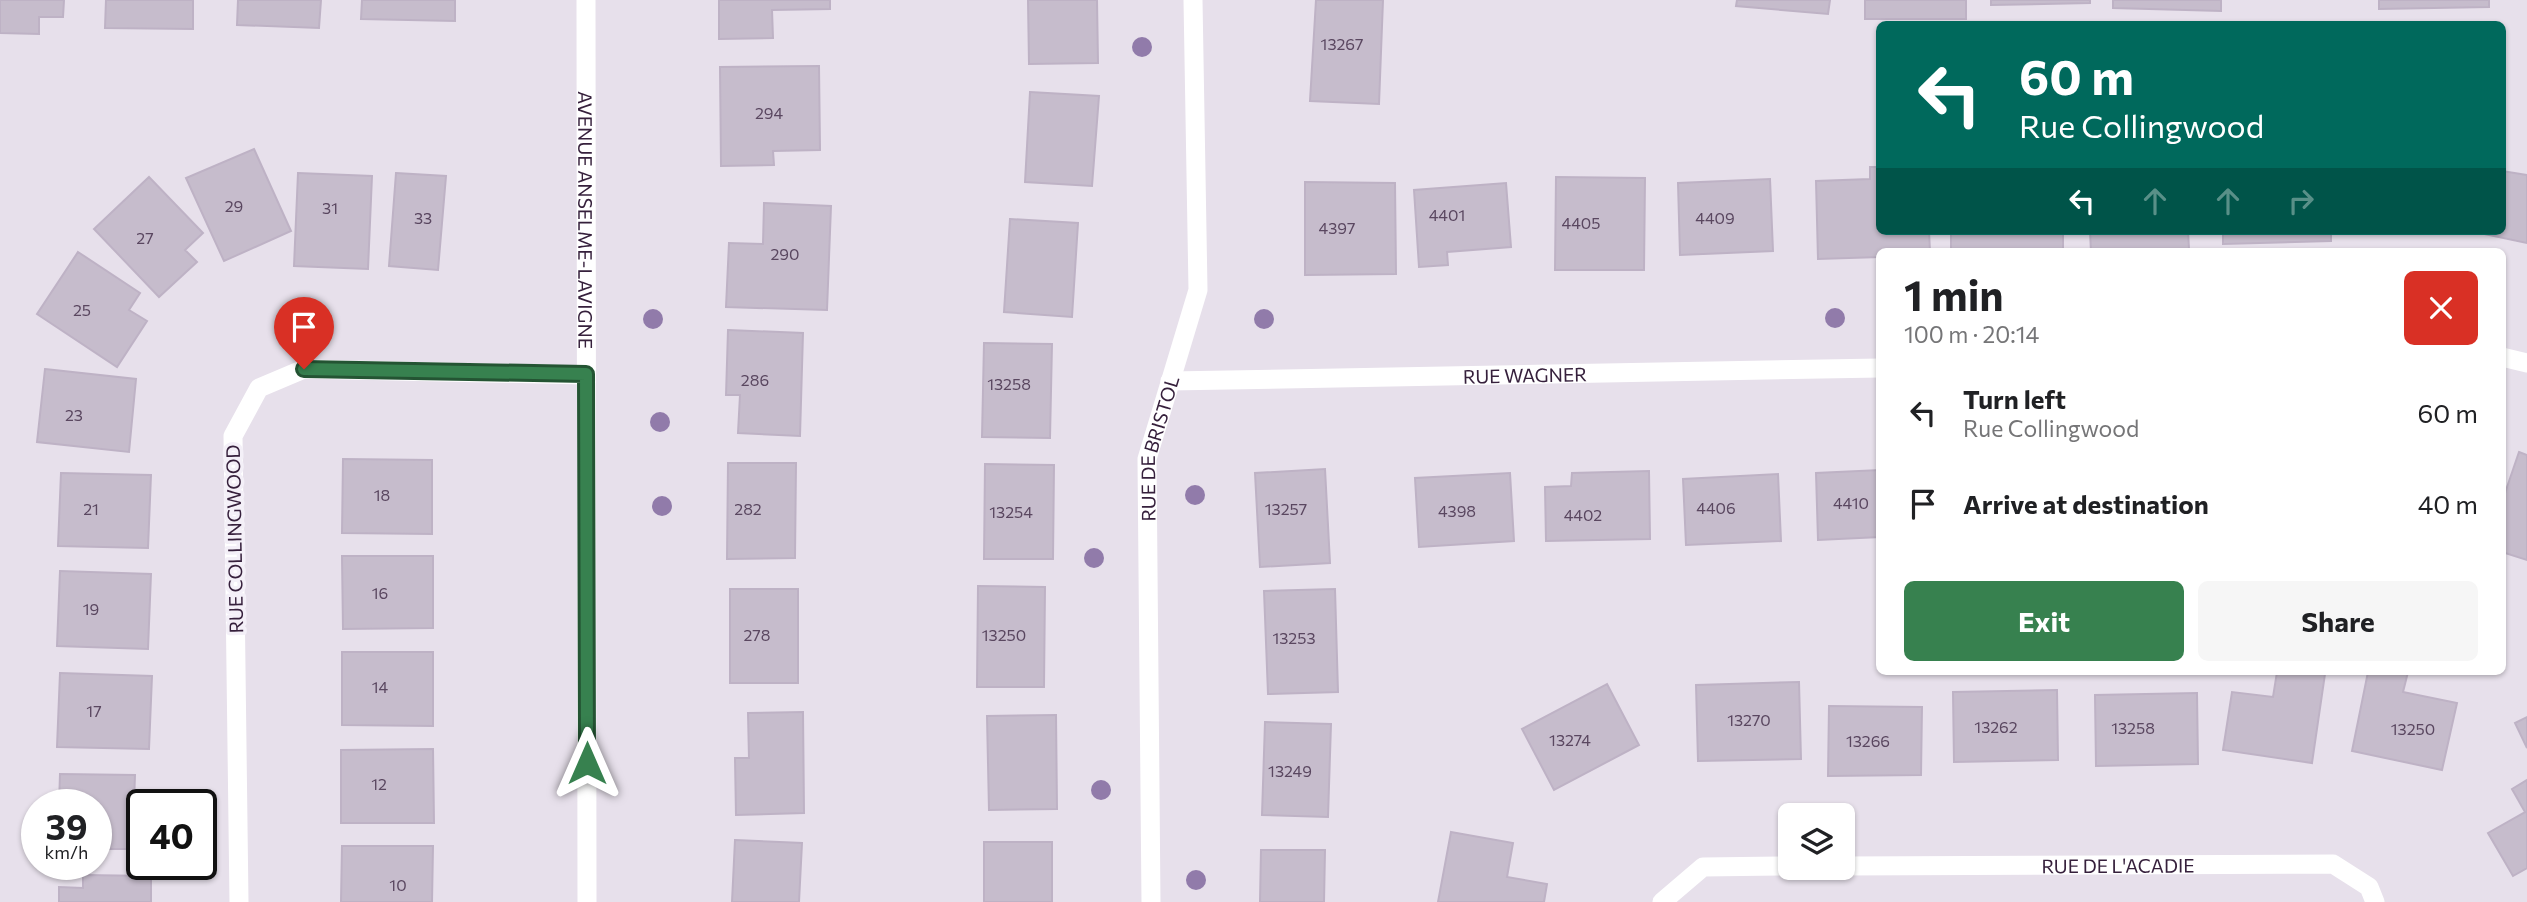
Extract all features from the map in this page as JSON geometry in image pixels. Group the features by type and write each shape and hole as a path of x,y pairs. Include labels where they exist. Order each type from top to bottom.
{"street":[{"name":"AVENUE ANSELME-LAVIGNE","path":"586,0 587,902"},
{"name":"RUE DE BRISTOL","path":"1151,902 1147,459 1198,290 1193,0"},
{"path":"2506,358 2527,363"},
{"name":"RUE WAGNER","path":"1170,381 1876,368"},
{"name":"RUE COLLINGWOOD","path":"239,902 233,436 259,388 304,369 586,374"},
{"name":"RUE DE L'ACADIE","path":"1855,866 2333,864 2369,887 2375,902"},
{"path":"1662,902 1703,867 1778,866"}],"building":[{"path":"0,0 64,0 63,17 39,17 39,34 0,33"},
{"path":"106,0 193,0 193,29 105,28"},
{"path":"238,0 321,0 319,28 237,25"},
{"path":"362,0 455,0 455,21 361,19"},
{"path":"719,0 830,0 830,9 772,10 773,38 719,39"},
{"path":"1028,0 1097,0 1098,63 1029,64"},
{"path":"1316,0 1383,0 1379,104 1310,101"},
{"path":"1737,0 1830,0 1828,14 1736,6"},
{"path":"1865,0 1966,0 1966,19 1865,19"},
{"path":"1991,0 2090,0 2090,3 1991,5"},
{"path":"2113,0 2221,0 2221,11 2113,8"},
{"path":"2379,0 2489,0 2489,7 2379,9"},
{"path":"819,66 820,150 773,151 774,165 721,166 720,67"},
{"path":"1030,92 1099,96 1092,186 1025,182"},
{"path":"254,149 291,231 224,261 186,178"},
{"path":"1870,167 1876,167 1876,235 1929,235 1930,248 1876,248 1876,257 1818,259 1816,181 1870,179"},
{"path":"2506,172 2527,175 2527,243 2489,235 2506,235"},
{"path":"298,173 372,176 368,269 294,266"},
{"path":"396,173 446,176 438,270 389,266"},
{"path":"149,177 203,233 185,250 197,262 159,297 94,229"},
{"path":"1556,177 1645,178 1644,270 1555,270"},
{"path":"1770,179 1773,251 1680,255 1678,183"},
{"path":"1305,182 1395,183 1396,274 1305,275"},
{"path":"1506,183 1511,247 1447,252 1448,265 1419,267 1414,190"},
{"path":"764,203 831,206 827,310 726,307 729,243 763,244"},
{"path":"1010,219 1078,223 1072,317 1004,312"},
{"path":"1951,235 2063,235 2063,248 1951,248"},
{"path":"2090,235 2188,235 2189,248 2091,248"},
{"path":"2223,235 2331,235 2331,241 2223,244"},
{"path":"78,252 140,293 129,310 147,321 117,367 37,314"},
{"path":"728,330 803,333 800,436 738,433 740,395 726,395"},
{"path":"984,343 1052,344 1050,438 982,437"},
{"path":"45,369 136,379 129,452 37,442"},
{"path":"2519,452 2527,455 2527,560 2506,553 2506,490"},
{"path":"343,459 432,460 432,534 342,533"},
{"path":"728,463 796,463 795,558 727,559"},
{"path":"985,464 1054,465 1053,559 984,559"},
{"path":"1325,469 1330,563 1260,567 1255,473"},
{"path":"1876,470 1876,537 1818,540 1816,473"},
{"path":"1649,471 1650,539 1546,541 1545,487 1571,486 1572,473"},
{"path":"61,473 151,475 148,548 58,546"},
{"path":"1510,473 1514,541 1419,547 1415,478"},
{"path":"1778,474 1781,541 1686,545 1683,479"},
{"path":"342,556 433,556 433,628 343,629"},
{"path":"60,571 151,574 148,649 57,646"},
{"path":"978,586 1045,587 1044,687 977,687"},
{"path":"730,589 798,589 798,683 730,683"},
{"path":"1335,589 1338,692 1268,694 1264,591"},
{"path":"342,652 433,652 433,726 342,725"},
{"path":"60,673 152,676 149,749 57,747"},
{"path":"2277,675 2325,675 2312,763 2223,750 2232,692 2273,697"},
{"path":"2367,675 2407,675 2403,692 2457,703 2442,770 2352,751"},
{"path":"1799,682 1801,759 1698,761 1696,685"},
{"path":"1607,684 1639,745 1554,790 1522,729"},
{"path":"2057,690 2058,760 1954,762 1953,692"},
{"path":"2197,693 2198,764 2096,766 2095,695"},
{"path":"1829,706 1922,707 1921,775 1828,776"},
{"path":"803,712 804,813 736,815 735,758 749,758 748,713"},
{"path":"1056,715 1057,809 989,810 987,716"},
{"path":"2527,717 2527,748 2515,723"},
{"path":"1265,722 1331,724 1328,817 1262,815"},
{"path":"433,749 434,823 341,823 341,750"},
{"path":"60,774 135,775 134,789 126,789 126,849 112,849 112,789 60,789"},
{"path":"2527,780 2527,868 2513,876 2488,833 2525,812 2512,789"},
{"path":"1451,832 1513,843 1507,877 1547,884 1544,902 1438,902"},
{"path":"735,840 802,843 799,902 732,902"},
{"path":"984,842 1052,842 1052,902 984,902"},
{"path":"342,846 433,846 432,902 341,902"},
{"path":"1261,850 1325,850 1324,902 1260,902"},
{"path":"112,875 126,876 126,880 151,880 151,902 59,902 59,887 83,888 83,880 112,880"}],"route":[{"path":"304,369 586,374 587,763"}]}
